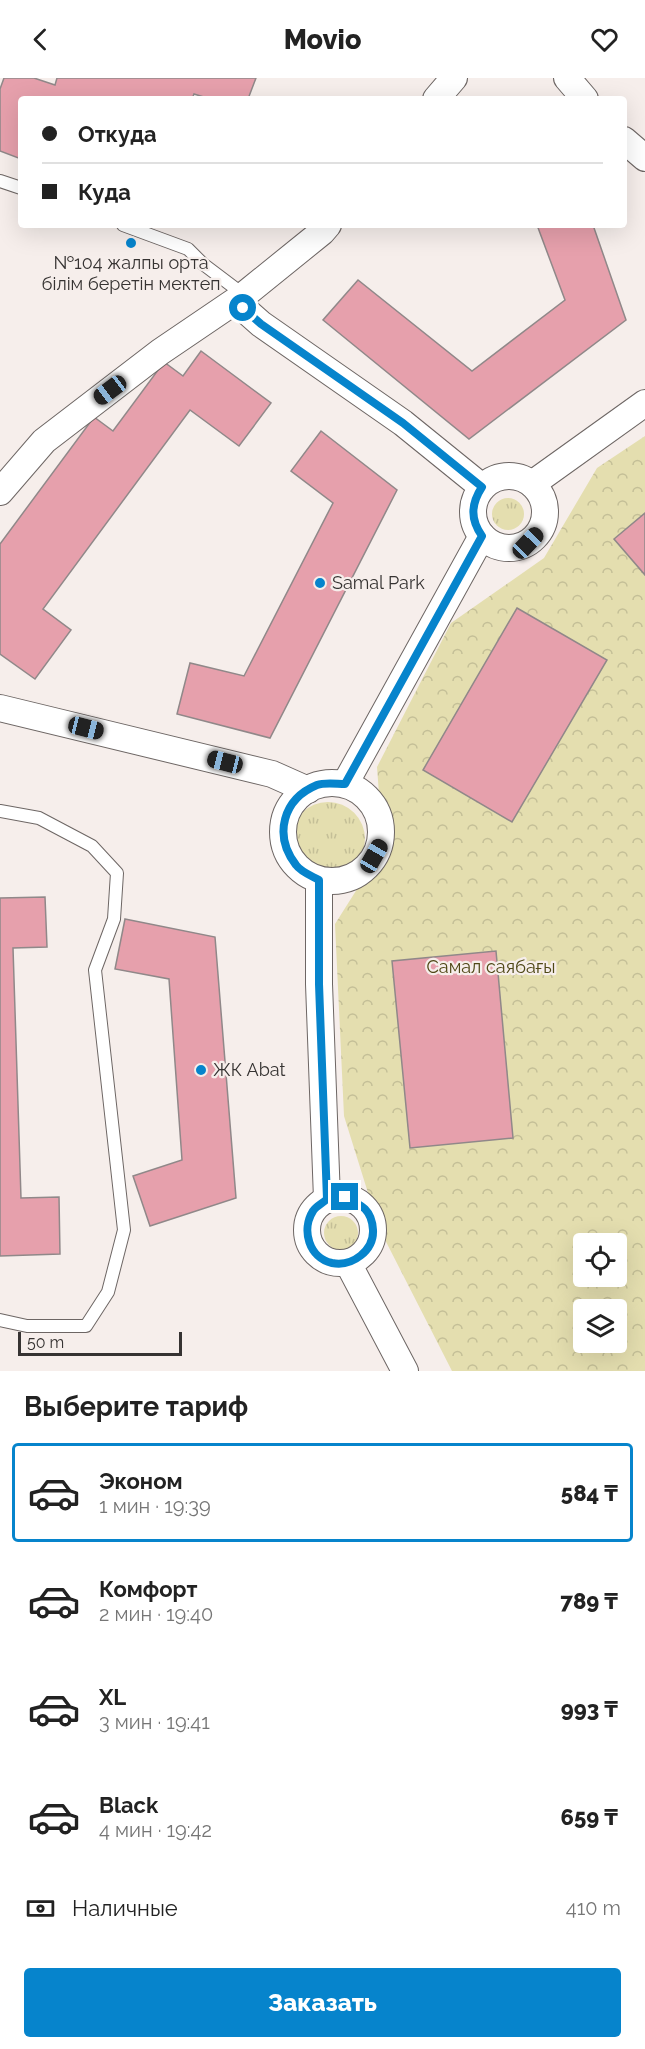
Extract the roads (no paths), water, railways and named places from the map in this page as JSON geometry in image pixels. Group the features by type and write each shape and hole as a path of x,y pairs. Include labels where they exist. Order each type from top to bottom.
{"street":[{"path":"439,96 454,78"},
{"path":"567,78 582,96"},
{"path":"627,143 645,158"},
{"path":"0,492 44,441 160,352 244,295 325,228"},
{"path":"244,295 243,308 261,324 403,423 482,487"},
{"path":"532,484 645,402"},
{"path":"501,476 523,478 532,484 543,498 545,514 540,531 528,543 512,548 496,546 482,536 473,517 476,496 482,487 501,476"},
{"path":"345,784 482,536"},
{"path":"0,708 272,774 308,790"},
{"path":"319,784 345,784 368,796 381,819 381,845 368,867 345,880 319,880 297,867 284,845 284,819 297,796 319,784"},
{"path":"319,880 319,984 327,1199"},
{"path":"345,1197 362,1205 372,1220 373,1238 364,1254 348,1263 332,1263 317,1255 308,1241 307,1224 314,1209 327,1199 345,1197"},
{"path":"348,1263 405,1371"}],"lane":[{"path":"0,181 18,187"},
{"path":"131,228 188,249 203,264 244,295"},
{"path":"0,811 39,818 92,846 117,873 114,919 95,970 124,1230 108,1292 86,1326 27,1326 0,1320"}],"place":[{"name":"№104 жалпы орта білім беретін мектеп","path":"131,243"},
{"name":"Samal Park","path":"320,583"},
{"name":"ЖК Abat","path":"201,1070"}],"park label":[{"name":"Самал саябағы","path":"491,967"}]}
